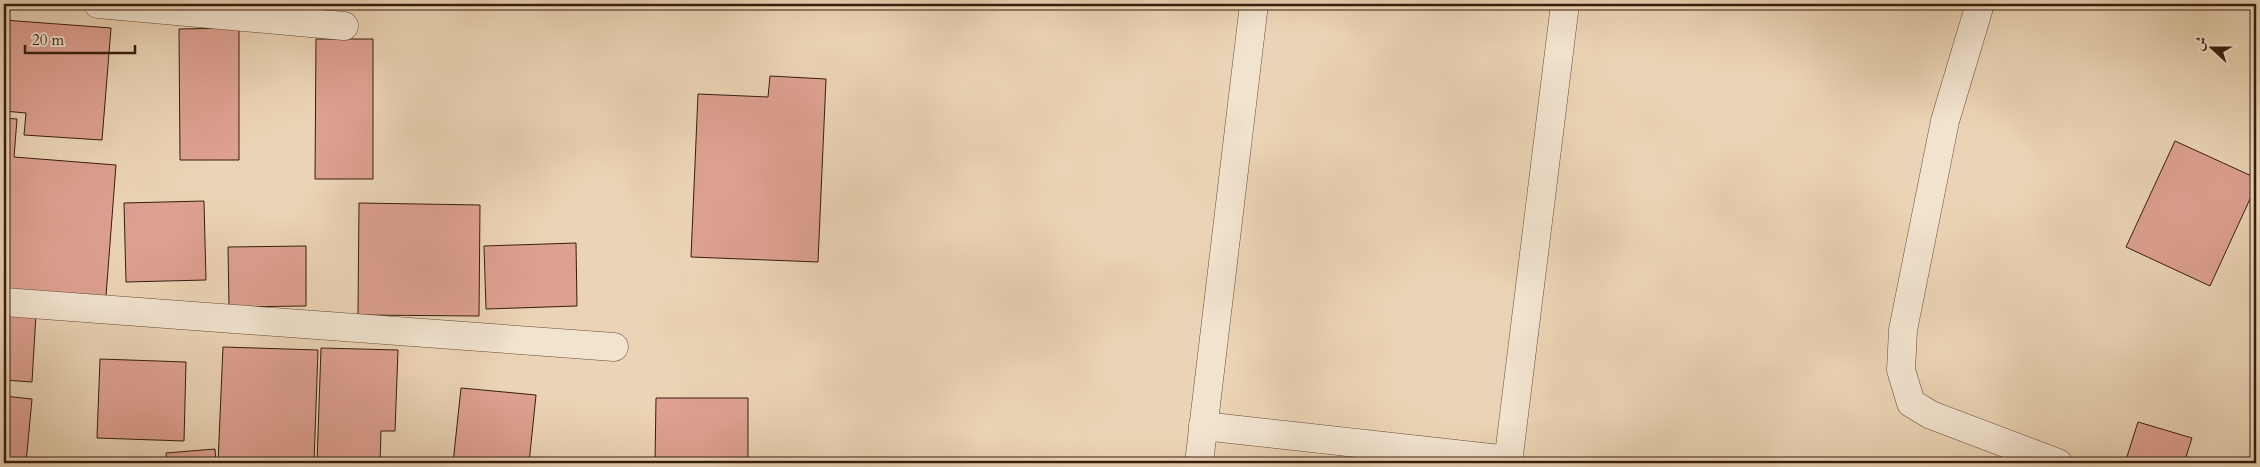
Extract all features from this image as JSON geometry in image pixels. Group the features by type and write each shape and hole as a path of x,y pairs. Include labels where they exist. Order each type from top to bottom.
{"street":[{"path":"112,4 344,26"},
{"path":"1198,463 1254,4"},
{"path":"1203,426 1508,462 1565,4"},
{"path":"1980,4 1945,121 1903,330 1902,370 1911,403 1931,415 2058,463"},
{"path":"4,302 614,347"}],"building":[{"path":"4,20 111,28 102,140 24,135 26,113 4,111"},
{"path":"239,28 239,160 180,160 179,29"},
{"path":"316,39 373,39 373,179 315,179"},
{"path":"770,76 826,79 818,262 691,257 698,94 768,97"},
{"path":"4,118 17,119 14,157 116,165 106,296 4,289"},
{"path":"2175,141 2256,178 2256,186 2210,286 2126,247"},
{"path":"204,201 206,280 126,282 124,203"},
{"path":"359,203 480,205 479,316 358,315"},
{"path":"576,243 577,306 486,309 484,246"},
{"path":"306,246 306,306 229,307 228,247"},
{"path":"4,312 36,314 32,382 4,380"},
{"path":"223,347 318,350 314,463 218,463"},
{"path":"321,348 398,350 395,431 381,431 380,463 317,463"},
{"path":"100,359 186,362 184,441 97,438"},
{"path":"461,388 536,395 529,463 453,463"},
{"path":"4,396 32,399 26,463 4,463"},
{"path":"656,398 748,398 748,463 655,463"},
{"path":"2138,422 2192,438 2184,463 2125,463"},
{"path":"215,449 216,463 167,463 166,453"}]}
